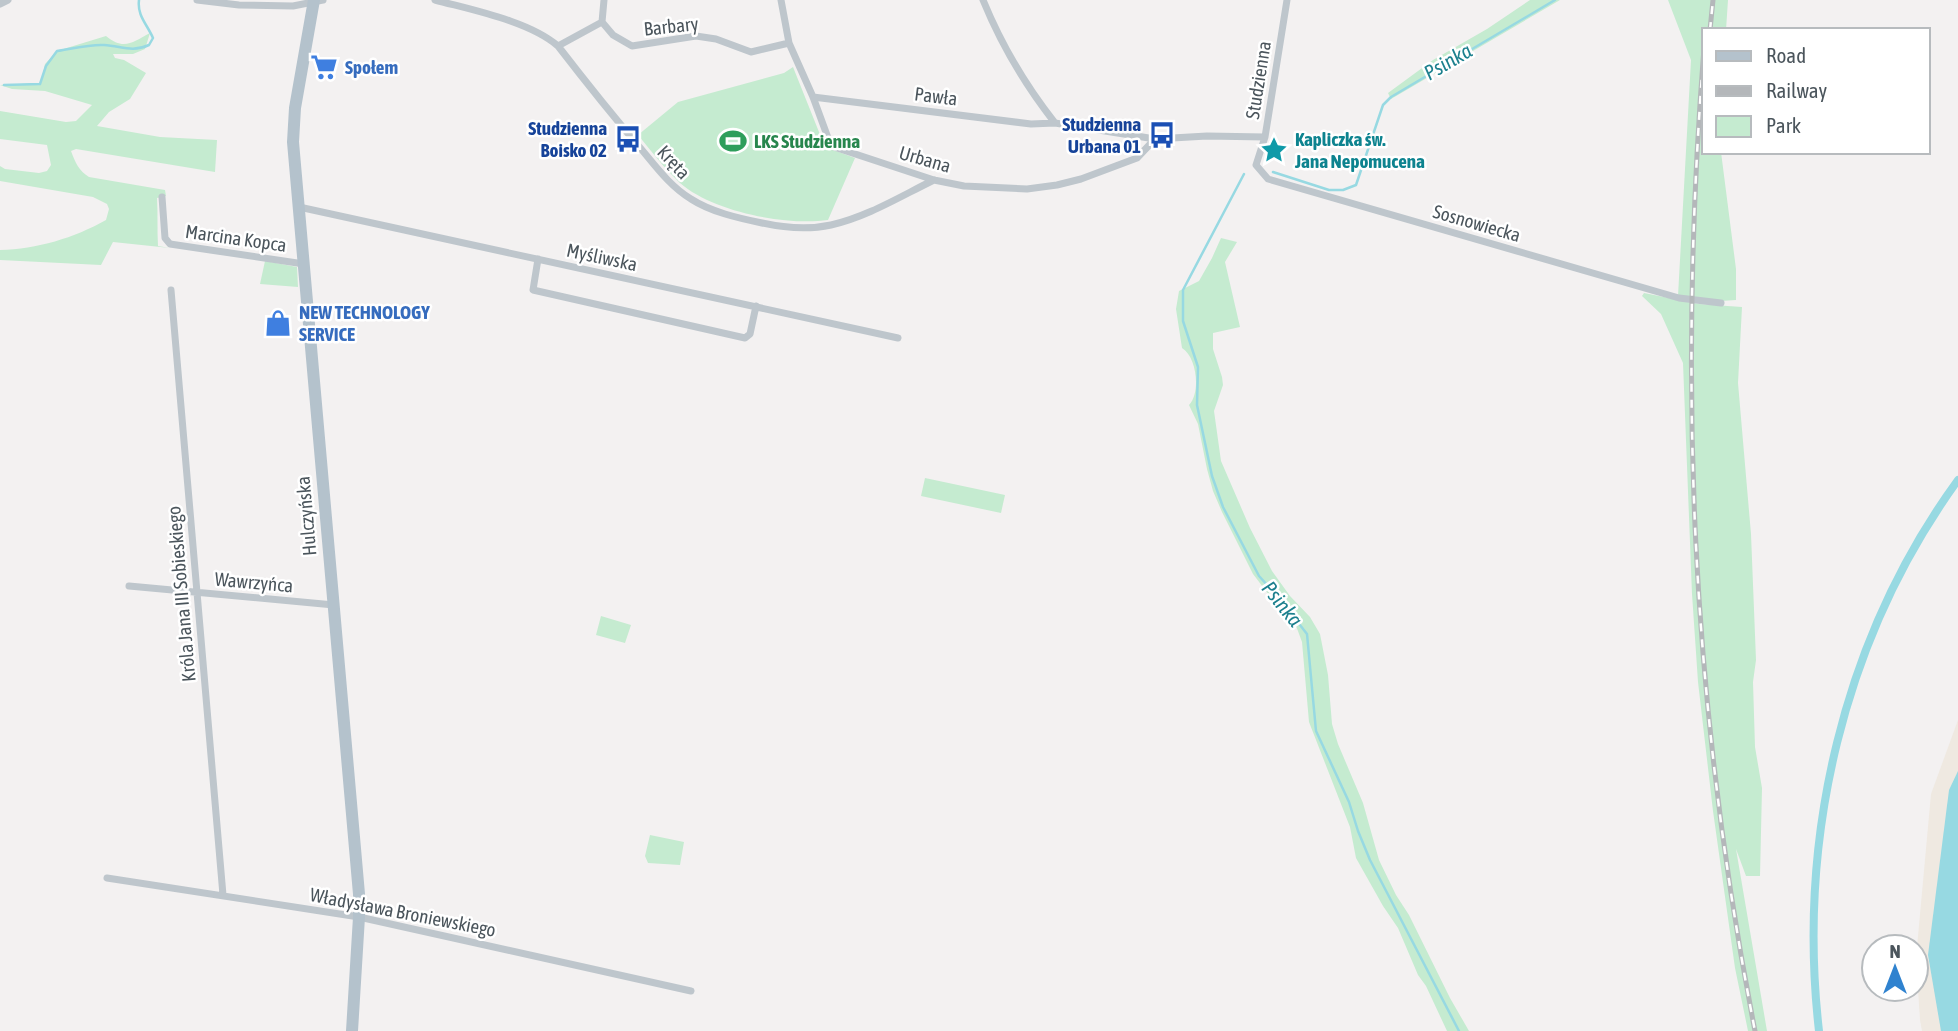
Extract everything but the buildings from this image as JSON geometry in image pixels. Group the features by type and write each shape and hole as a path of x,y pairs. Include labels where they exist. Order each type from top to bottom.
{"main road":[{"name":"Hulczyńska","path":"317,0 293,121 293,142 359,917 352,1031"}],"street":[{"path":"0,4 8,0"},
{"path":"197,0 239,5 293,6 317,0"},
{"name":"Kręta","path":"435,0 526,27 548,38 558,46 672,185 694,201 722,213 774,226 820,227 877,208 934,180"},
{"path":"558,46 602,22 604,0"},
{"name":"Urbana","path":"781,0 789,43 831,146 934,180 964,186 1027,189 1057,186 1137,158 1155,139"},
{"path":"983,0 997,35 1035,98 1055,123"},
{"name":"Studzienna","path":"1256,165 1265,137 1287,0"},
{"name":"Barbary","path":"602,22 613,35 632,46 696,36 716,39 751,52 789,43"},
{"name":"Pawła","path":"813,97 1031,124 1055,123 1155,139 1265,137"},
{"name":"Sosnowiecka","path":"1256,165 1268,179 1679,298 1721,303"},
{"name":"Marcina Kopca","path":"162,197 165,238 170,244 304,264"},
{"name":"Myśliwska","path":"299,207 898,338"},
{"path":"538,258 533,290 745,338 750,334 756,306"},
{"name":"Króla Jana III Sobieskiego","path":"171,290 223,895"},
{"name":"Wawrzyńca","path":"129,586 334,605"},
{"name":"Władysława Broniewskiego","path":"107,878 359,917 691,991"}],"green space":[{"path":"1530,0 1560,0 1391,99 1388,93 1433,60"},
{"path":"1668,0 1728,0 1726,28 1702,28 1702,154 1721,154 1736,269 1736,300 1678,296 1691,60"},
{"path":"150,33 145,49 133,54 113,54 115,58 124,60 146,73 130,99 109,112 97,126 160,137 217,140 215,172 76,149 71,151 78,166 89,177 165,190 166,196 157,198 158,246 170,248 113,242 101,265 0,260 0,250 41,245 68,237 106,220 109,209 107,204 93,197 0,181 0,166 39,173 47,171 51,165 47,145 0,139 0,111 66,122 76,121 92,105 45,91 12,89 0,85 41,83 45,64 57,51 106,36 112,41 128,44"},
{"name":"LKS Studzienna","path":"793,67 825,147 855,158 828,220 772,219 711,202 680,183 638,135 678,102 784,73"},
{"path":"1221,238 1237,242 1225,262 1240,327 1213,333 1213,349 1223,385 1214,411 1221,461 1272,571 1310,617 1320,634 1328,675 1332,724 1363,803 1379,860 1469,1031 1447,1031 1418,975 1398,928 1356,858 1350,827 1309,722 1302,642 1295,623 1253,574 1213,491 1198,424 1189,405 1195,392 1196,375 1191,359 1182,348 1176,309 1179,291 1199,281"},
{"path":"265,261 297,267 298,287 260,284"},
{"path":"1644,293 1699,304 1742,307 1738,383 1751,534 1756,660 1753,682 1755,747 1762,788 1760,876 1746,876 1736,849 1767,1031 1748,1031 1735,968 1713,811 1698,682 1692,594 1683,363 1661,314 1642,296"},
{"path":"925,478 1005,495 1001,513 921,496"},
{"path":"601,616 631,625 625,643 596,635"},
{"path":"650,835 684,842 680,865 648,863 645,856"}],"sand":[{"path":"1958,720 1958,1031 1922,1031 1920,1020 1919,1003 1930,1003 1930,933 1918,933 1931,794"}],"water":[{"path":"1958,771 1958,1031 1941,1031 1930,967 1930,939 1949,790"}],"waterway":[{"path":"4,85 40,84 46,66 57,51 92,45 132,49 149,45 153,38 141,15 139,0"},
{"name":"Psinka","path":"1273,172 1329,190 1343,190 1356,185 1383,105 1391,97 1555,0"},
{"name":"Psinka","path":"1244,174 1183,290 1183,321 1198,367 1197,405 1212,476 1223,507 1259,576 1307,634 1316,731 1349,802 1370,860 1459,1031"},
{"path":"1819,1031 1814,958 1815,886 1823,814 1837,742 1858,673 1885,606 1918,541 1958,480"}],"railway":[{"path":"1710,28 1713,0"},
{"path":"1702,79 1692,296 1696,541 1716,786 1733,908 1755,1031"}],"place":[{"name":"Społem","path":"324,67"},
{"name":"Studzienna Urbana 01","path":"1162,135"},
{"name":"Studzienna Boisko 02","path":"628,139"},
{"name":"LKS Studzienna","path":"733,141"},
{"name":"Kapliczka św. Jana Nepomucena","path":"1274,150"},
{"name":"NEW TECHNOLOGY SERVICE","path":"278,323"}]}
